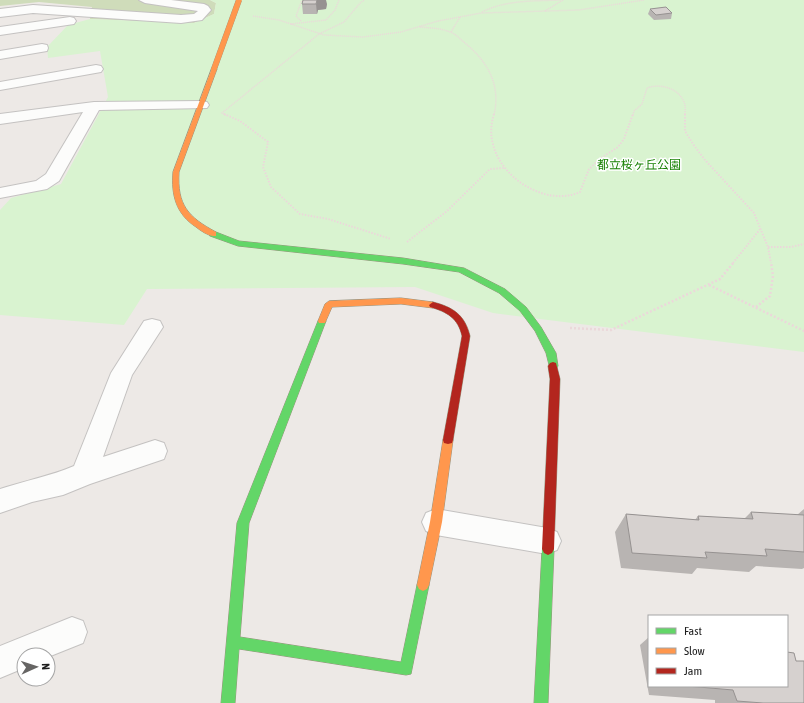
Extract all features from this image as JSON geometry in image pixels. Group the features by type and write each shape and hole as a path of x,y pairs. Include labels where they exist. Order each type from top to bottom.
{"street":[{"path":"0,13 34,9 181,19 198,17 205,10 204,8 195,5 145,0"},
{"path":"240,0 176,172 173,186 176,200 182,211 200,228 218,238 238,243 434,264 461,270 502,291 522,310 538,329 551,353 555,379 541,703"},
{"path":"0,31 70,21 97,14"},
{"path":"0,55 42,48"},
{"path":"0,86 96,68"},
{"path":"0,119 94,106 202,105"},
{"path":"0,193 41,185 53,177 94,106"},
{"path":"228,703 233,642 244,523 329,304 413,301 429,303 457,316 465,325 466,336 442,473 436,522 406,669 233,642"},
{"path":"84,474 122,373 152,326"},
{"path":"0,501 32,490 63,483 84,474 155,450"},
{"path":"436,522 547,541"},
{"path":"0,662 72,632"}],"path":[{"path":"301,21 296,16 302,0"},
{"path":"291,24 301,21 321,22 329,19 334,14 338,0"},
{"path":"365,0 361,2 346,23 339,28 320,34 222,112 245,124 268,142 263,167 271,187 300,214 366,230 398,241"},
{"path":"481,13 494,6 525,0 562,0"},
{"path":"545,11 562,0"},
{"path":"252,16 270,17 320,34 347,37 401,32 460,16 481,13 592,9 644,0"},
{"path":"451,32 460,16"},
{"path":"420,27 451,32 480,56 490,70 497,93 497,103 492,123 492,141 497,157 504,168 518,181 546,195 555,197 574,195 580,192 589,168 618,147 624,139 634,111 642,104 645,91 650,86 667,87 677,92 685,103 685,131 705,160 754,213 768,247 773,276 770,296 756,307"},
{"path":"404,243 447,211 490,169 504,168"},
{"path":"570,328 611,330 708,285 720,278 761,228"},
{"path":"768,247 791,247 804,244"},
{"path":"708,285 804,331"}],"green space":[{"path":"0,0 210,0 216,3 214,14 194,23 90,19 92,7 39,2 0,6"},
{"name":"都立桜ヶ丘公園","path":"210,0 804,0 804,352 493,313 415,287 147,289 124,325 0,315 0,210 11,198 61,184 108,97 100,51 48,58 47,47 68,25 90,19 194,23 214,14 216,3"}],"building":[{"path":"303,0 317,0 316,4 302,4"},
{"path":"666,7 672,13 656,15 650,9"},
{"path":"751,512 804,515 804,552 765,549 767,556 705,552 707,558 632,553 626,514 699,520 698,516 753,519"},
{"path":"788,652 794,653 796,661 804,661 804,703 763,703 737,701 733,690 698,687 788,687"}],"traffic: fast":[{"path":"213,234 238,243 403,261 461,270 502,291 523,309 538,329 551,353 553,366"},
{"path":"228,703 243,523 322,321"},
{"path":"541,703 548,549"},
{"path":"233,642 406,669 423,585"}],"traffic: slow":[{"path":"214,69 239,0"},
{"path":"213,234 194,223 182,210 178,202 175,184 176,172 214,69"},
{"path":"322,321 329,304 401,301 433,305"},
{"path":"423,585 436,522 448,440"}],"traffic: jam":[{"path":"433,305 445,309 455,315 462,324 466,336 448,440"},
{"path":"548,549 555,379 553,366"}]}
